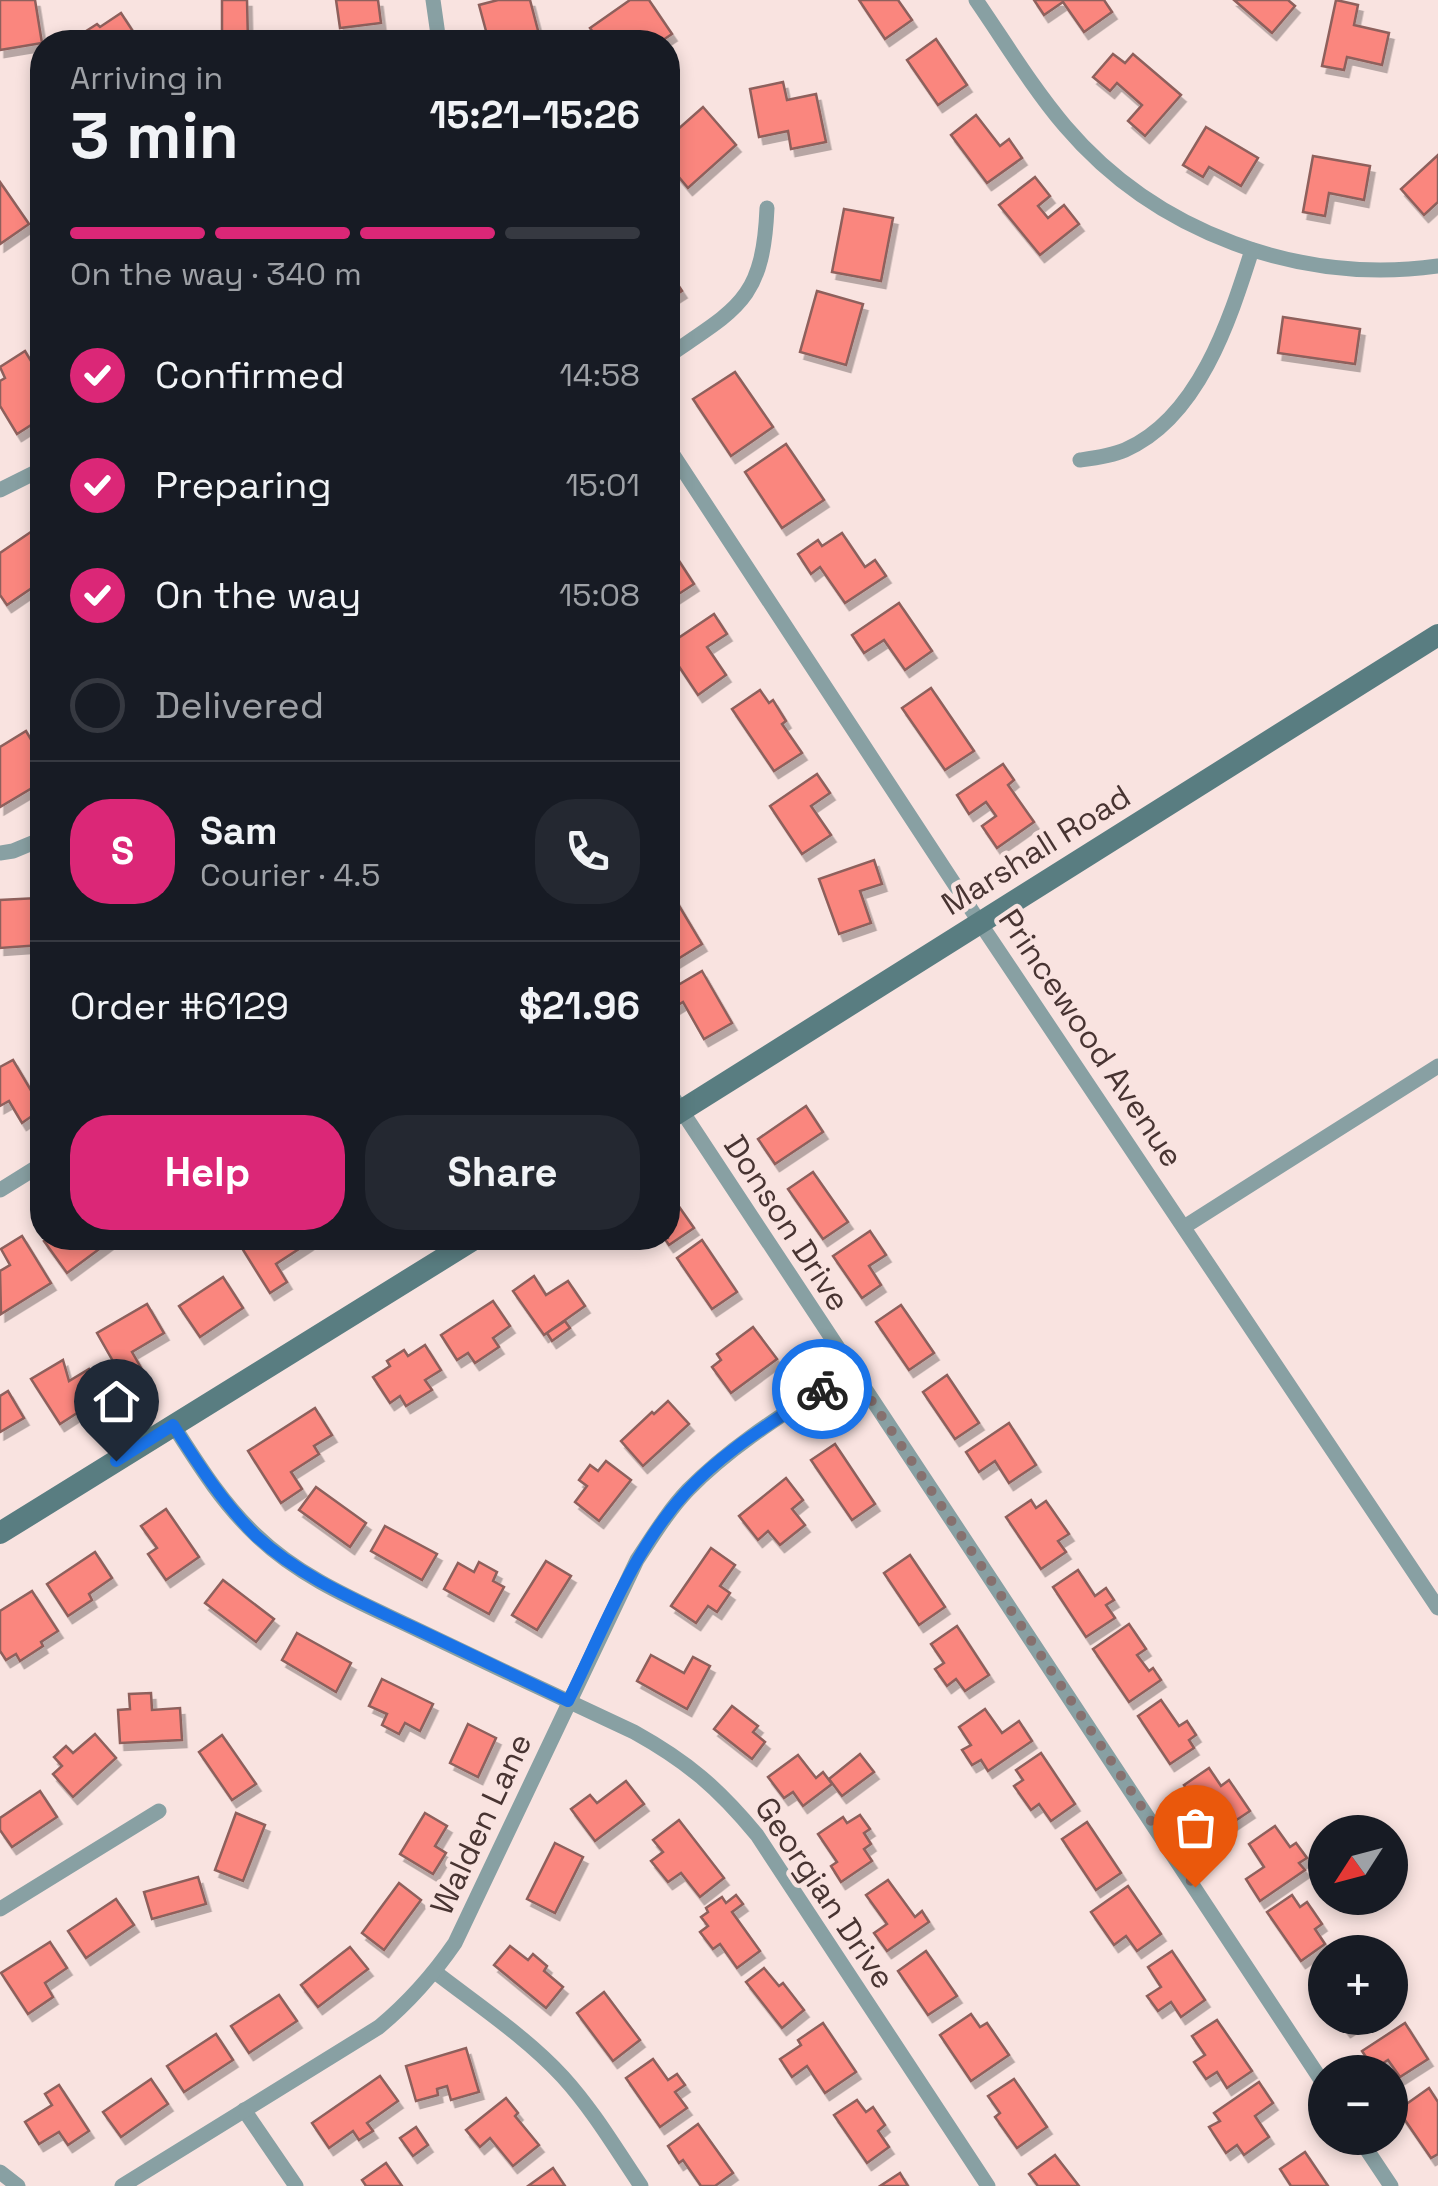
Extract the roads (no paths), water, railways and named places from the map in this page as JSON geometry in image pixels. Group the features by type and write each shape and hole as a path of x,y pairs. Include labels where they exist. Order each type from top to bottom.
{"street":[{"path":"432,0 437,30"},
{"path":"976,0 1067,128 1130,188 1165,211 1252,250 1318,266 1360,271 1438,266"},
{"path":"680,348 728,316 743,299 761,262 767,208"},
{"path":"1080,460 1102,458 1148,438 1190,393 1211,361 1230,320 1252,250"},
{"name":"Princewood Avenue","path":"680,465 980,923 1438,1608"},
{"path":"0,490 30,474"},
{"name":"Marshall Road","path":"680,1101 980,923 1438,636"},
{"path":"0,853 30,843"},
{"path":"1184,1228 1438,1066"},
{"name":"Donson Drive","path":"680,1118 1308,2060"},
{"path":"0,1190 30,1171"},
{"path":"0,1533 457,1250"},
{"name":"Walden Lane","path":"122,2186 379,2027 408,2003 456,1943 568,1701 638,1560 663,1520 716,1463 851,1370"},
{"name":"Georgian Drive","path":"173,1425 209,1481 234,1511 288,1562 340,1592 634,1732 700,1774 757,1835 988,2186"},
{"path":"0,1909 159,1812"},
{"path":"435,1972 532,2046 565,2079 641,2186"},
{"path":"244,2110 296,2186"},
{"path":"1370,2155 1391,2186"},
{"path":"0,2172 18,2186"}]}
